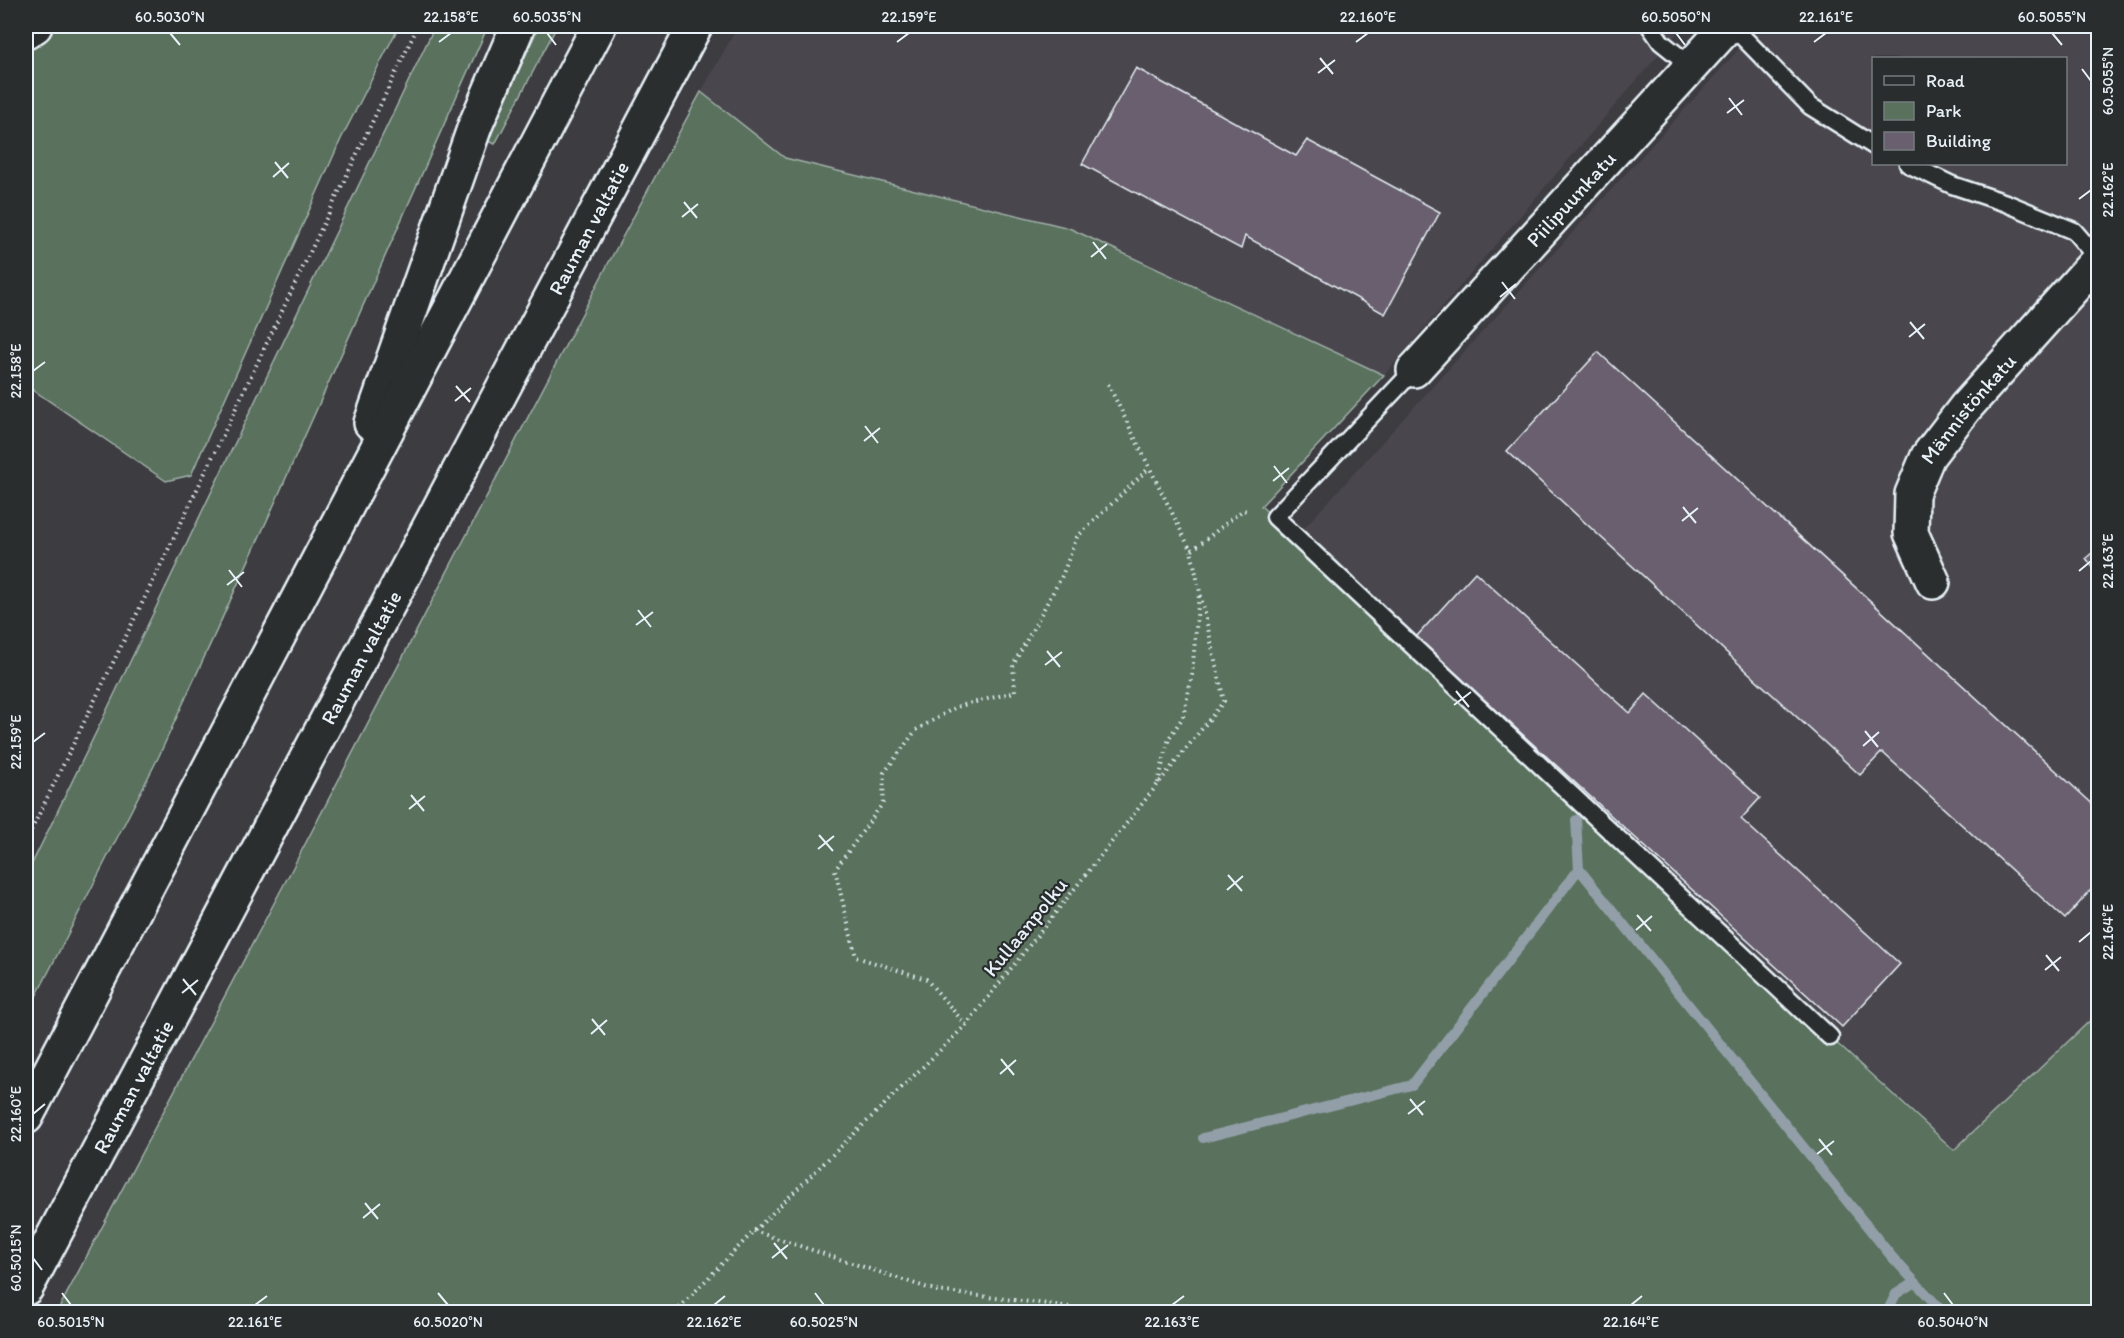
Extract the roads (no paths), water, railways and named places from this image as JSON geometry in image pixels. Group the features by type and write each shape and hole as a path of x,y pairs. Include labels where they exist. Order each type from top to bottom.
{"main road":[{"path":"26,32 35,26"},
{"path":"334,530 475,126 518,26"},
{"path":"26,1117 599,26"},
{"name":"Rauman valtatie","path":"26,1288 695,26"},
{"name":"Piilipuunkatu","path":"1414,370 1730,26"},
{"name":"Männistönkatu","path":"1934,582 1911,533 1912,494 1928,456 1965,408 2098,259"}],"lane":[{"path":"1650,26 1661,42 1691,66"},
{"path":"1730,26 1810,106 1872,145"},
{"path":"1910,165 1952,185 2006,203 2074,231 2098,259"},
{"path":"1414,370 1275,517 1830,1037"}],"waterway":[{"path":"1576,820 1579,869 1892,1257 1943,1312"},
{"path":"1203,1138 1412,1085 1579,869"},
{"path":"1887,1312 1896,1294 1915,1282"}]}
